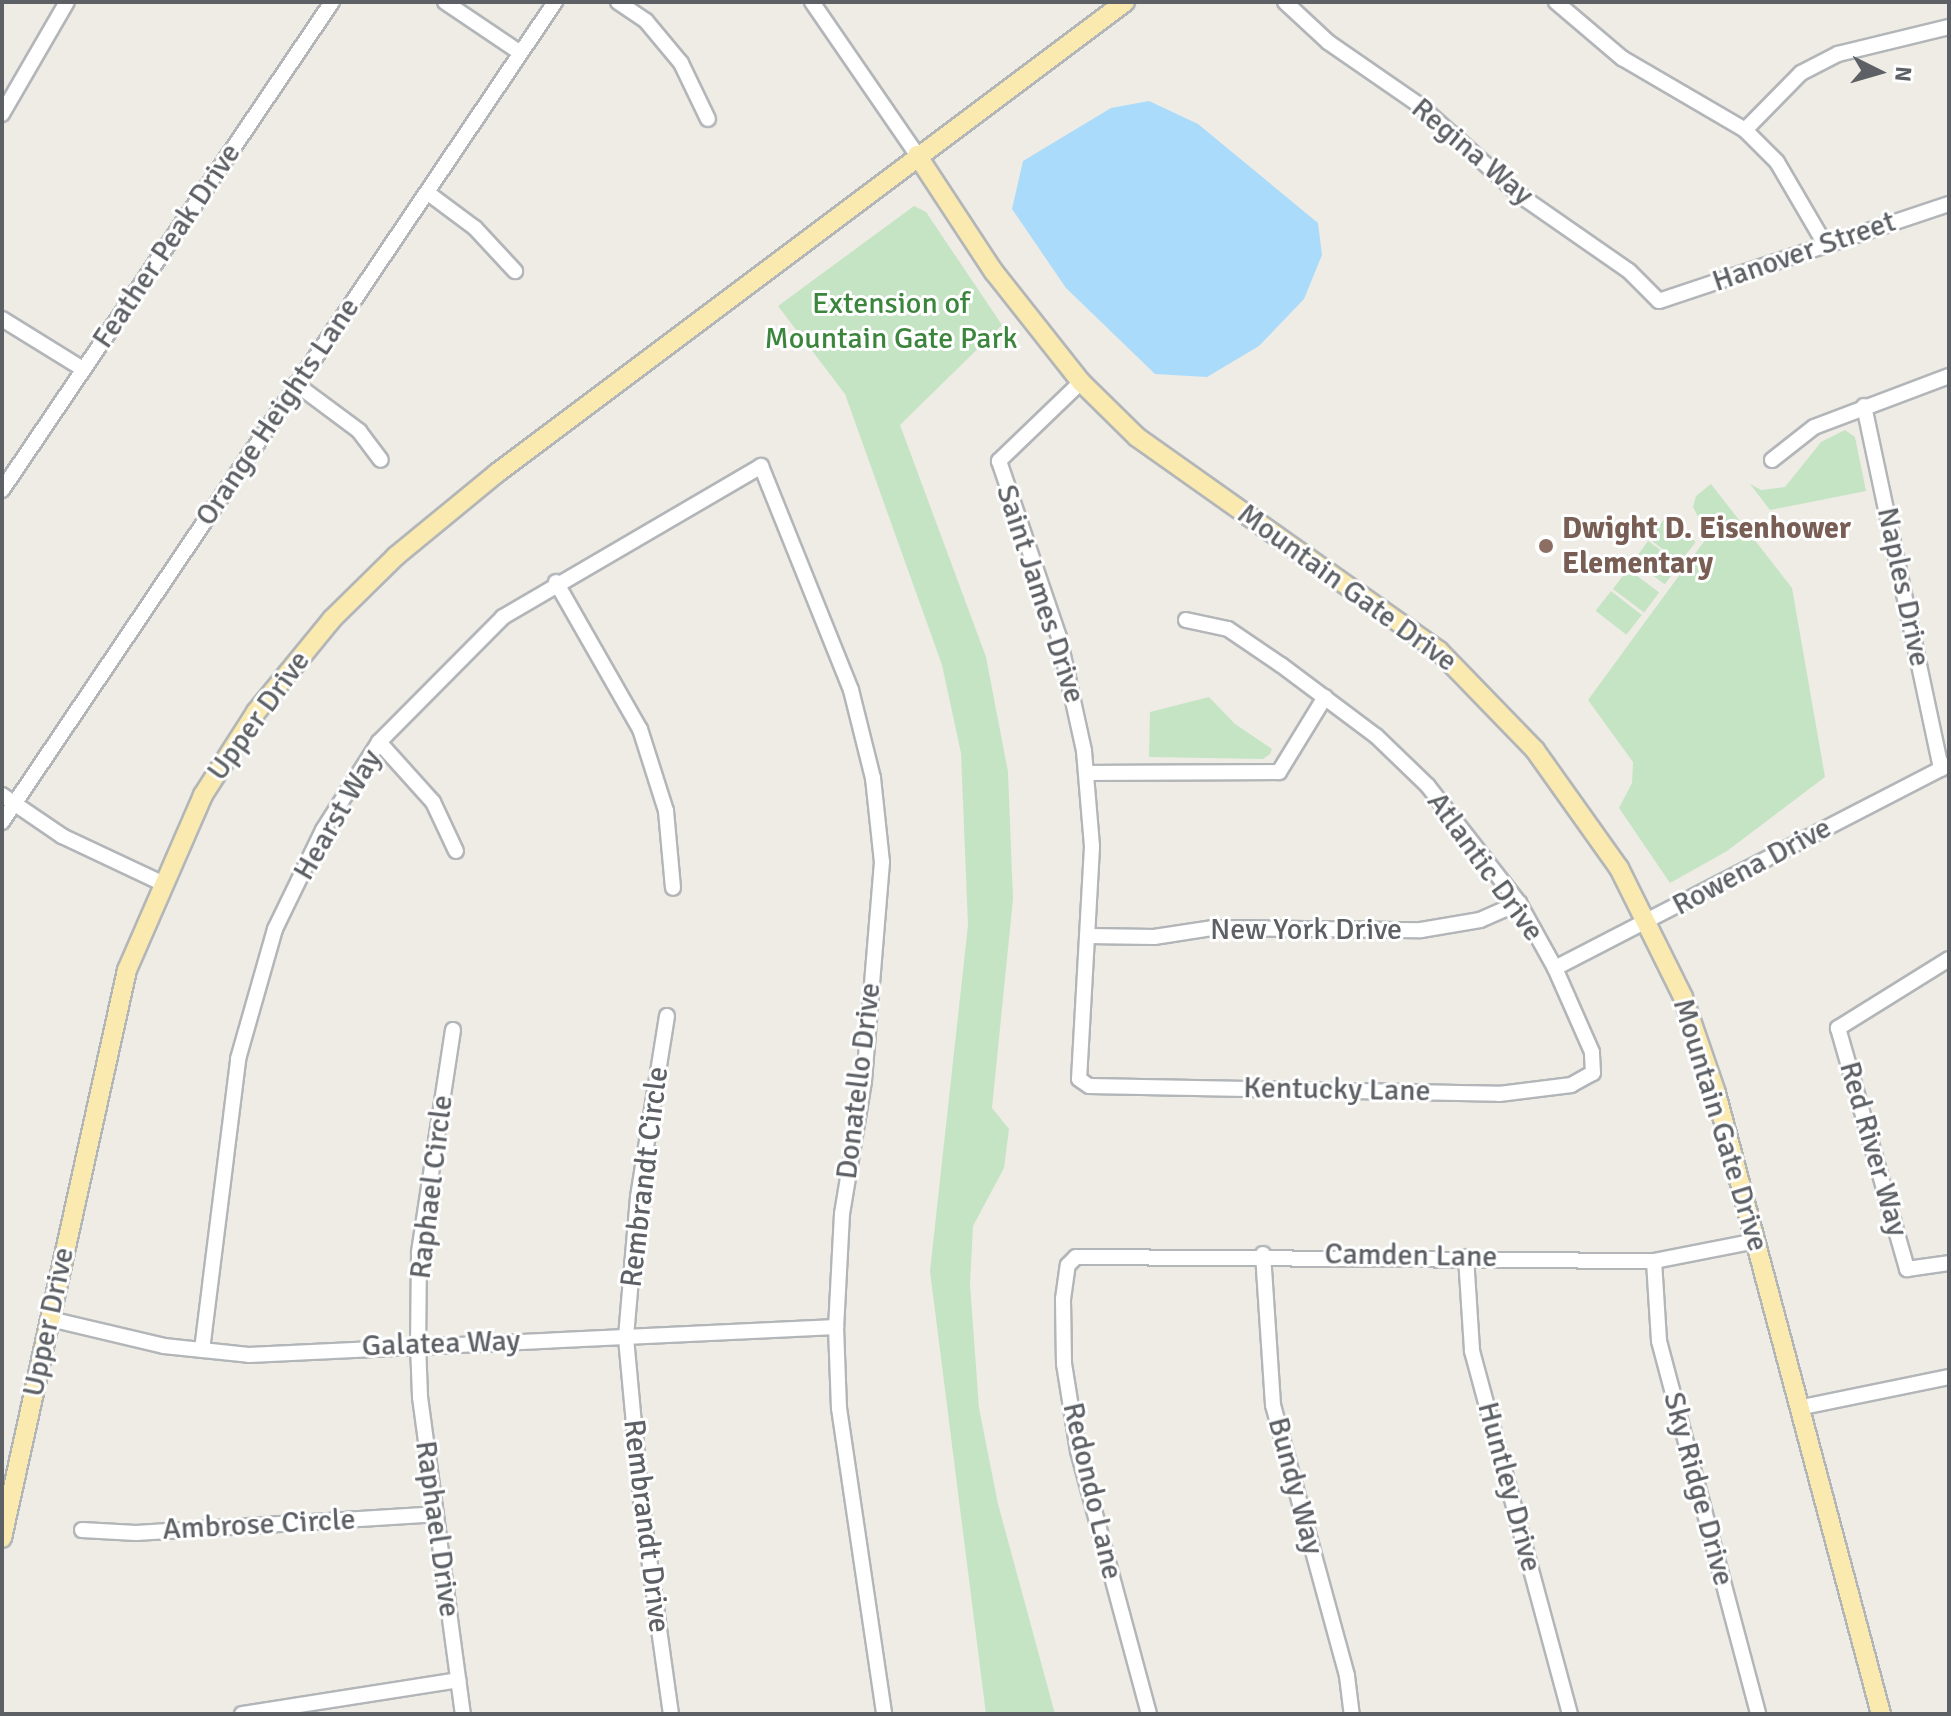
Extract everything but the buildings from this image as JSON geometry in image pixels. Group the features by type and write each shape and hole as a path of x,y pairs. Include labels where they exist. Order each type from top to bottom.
{"main road":[{"name":"Upper Drive","path":"2,1538 118,1001 162,883 203,795 256,712 332,619 396,556 917,155 1125,2"},
{"name":"Mountain Gate Drive","path":"917,155 994,272 1081,382 1137,437 1380,605 1483,691 1578,806 1649,921 1712,1081 1881,1714"}],"street":[{"path":"2,114 67,2"},
{"name":"Feather Peak Drive","path":"2,490 332,2"},
{"path":"445,2 519,52"},
{"name":"Orange Heights Lane","path":"2,822 8,799 428,193 555,2"},
{"path":"618,2 646,21 681,63 708,119"},
{"name":"Mountain Gate Drive","path":"812,2 917,155"},
{"name":"Regina Way","path":"1285,2 1328,42 1418,104 1521,196 1629,271 1659,301"},
{"path":"1556,2 1622,58 1745,130 1777,162 1825,244"},
{"path":"1745,130 1801,73 1838,54 1949,27"},
{"path":"428,193 475,228 515,271"},
{"name":"Hanover Street","path":"1659,301 1949,204"},
{"path":"2,319 83,369"},
{"path":"1772,460 1814,427 1949,376"},
{"name":"Saint James Drive","path":"1079,1079 1089,936 1087,773 1078,704 1059,637 999,461 1081,382"},
{"path":"296,384 359,431 381,460"},
{"name":"Naples Drive","path":"1864,406 1945,767"},
{"name":"Hearst Way","path":"202,1350 238,1059 275,929 323,830 379,742 503,617 556,582 761,466"},
{"name":"Donatello Drive","path":"761,466 851,690 873,778 882,862 864,1081 842,1214 836,1327 839,1408 884,1714"},
{"path":"556,582 640,729 666,811 673,888"},
{"name":"Atlantic Drive","path":"1186,620 1228,629 1325,697 1428,786 1519,903 1555,968 1592,1052 1593,1073"},
{"path":"1087,773 1279,772 1325,697"},
{"path":"379,742 433,802 456,851"},
{"name":"Rowena Drive","path":"1555,968 1945,767"},
{"path":"8,799 62,836 162,883"},
{"name":"New York Drive","path":"1089,936 1154,937 1213,928 1421,930 1480,920 1519,903"},
{"name":"Red River Way","path":"1949,959 1838,1028 1907,1269 1949,1263"},
{"name":"Rembrandt Circle","path":"626,1338 638,1197 667,1016"},
{"name":"Raphael Circle","path":"418,1344 419,1253 453,1030"},
{"name":"Kentucky Lane","path":"1079,1079 1089,1086 1499,1094 1571,1085 1593,1073"},
{"name":"Camden Lane","path":"1068,1265 1092,1253 1654,1261 1756,1241"},
{"name":"Bundy Way","path":"1263,1254 1273,1405 1347,1676 1352,1714"},
{"name":"Huntley Drive","path":"1466,1257 1472,1351 1570,1714"},
{"name":"Sky Ridge Drive","path":"1654,1261 1659,1341 1758,1714"},
{"name":"Redondo Lane","path":"1068,1265 1063,1299 1064,1364 1078,1451 1149,1714"},
{"name":"Galatea Way","path":"50,1319 202,1350 249,1355 418,1344 626,1338 836,1327"},
{"name":"Rembrandt Drive","path":"626,1338 641,1501 671,1714"},
{"name":"Raphael Drive","path":"418,1344 435,1514 463,1714"},
{"path":"1798,1408 1949,1377"},
{"name":"Ambrose Circle","path":"82,1530 136,1533 435,1514"},
{"path":"242,1714 458,1680"}],"green space":[{"name":"Extension of Mountain Gate Park","path":"914,206 926,212 1002,325 900,425 986,657 1008,772 1013,899 992,1108 1009,1129 1004,1168 973,1226 970,1284 979,1408 998,1504 1055,1714 986,1714 930,1271 968,925 961,753 942,665 845,394 778,306"},
{"path":"1845,430 1855,437 1866,491 1770,510 1750,484 1761,490 1785,487 1821,442"},
{"path":"1711,484 1792,588 1825,777 1727,851 1670,883 1619,808 1632,783 1633,762 1588,700 1708,536 1693,507 1696,496"},
{"path":"1665,518 1696,542 1680,562 1649,538"},
{"path":"1648,541 1680,564 1665,584 1633,561"},
{"path":"1628,569 1659,592 1644,612 1613,589"},
{"path":"1611,591 1642,615 1626,635 1596,611"},
{"path":"1209,697 1235,724 1272,749 1270,754 1263,759 1149,757 1150,712"}],"water":[{"path":"1149,101 1198,124 1318,223 1322,255 1304,299 1259,346 1207,377 1155,374 1066,288 1012,209 1023,161 1111,108"}],"place":[{"name":"Dwight D. Eisenhower Elementary","path":"1546,546"}]}
